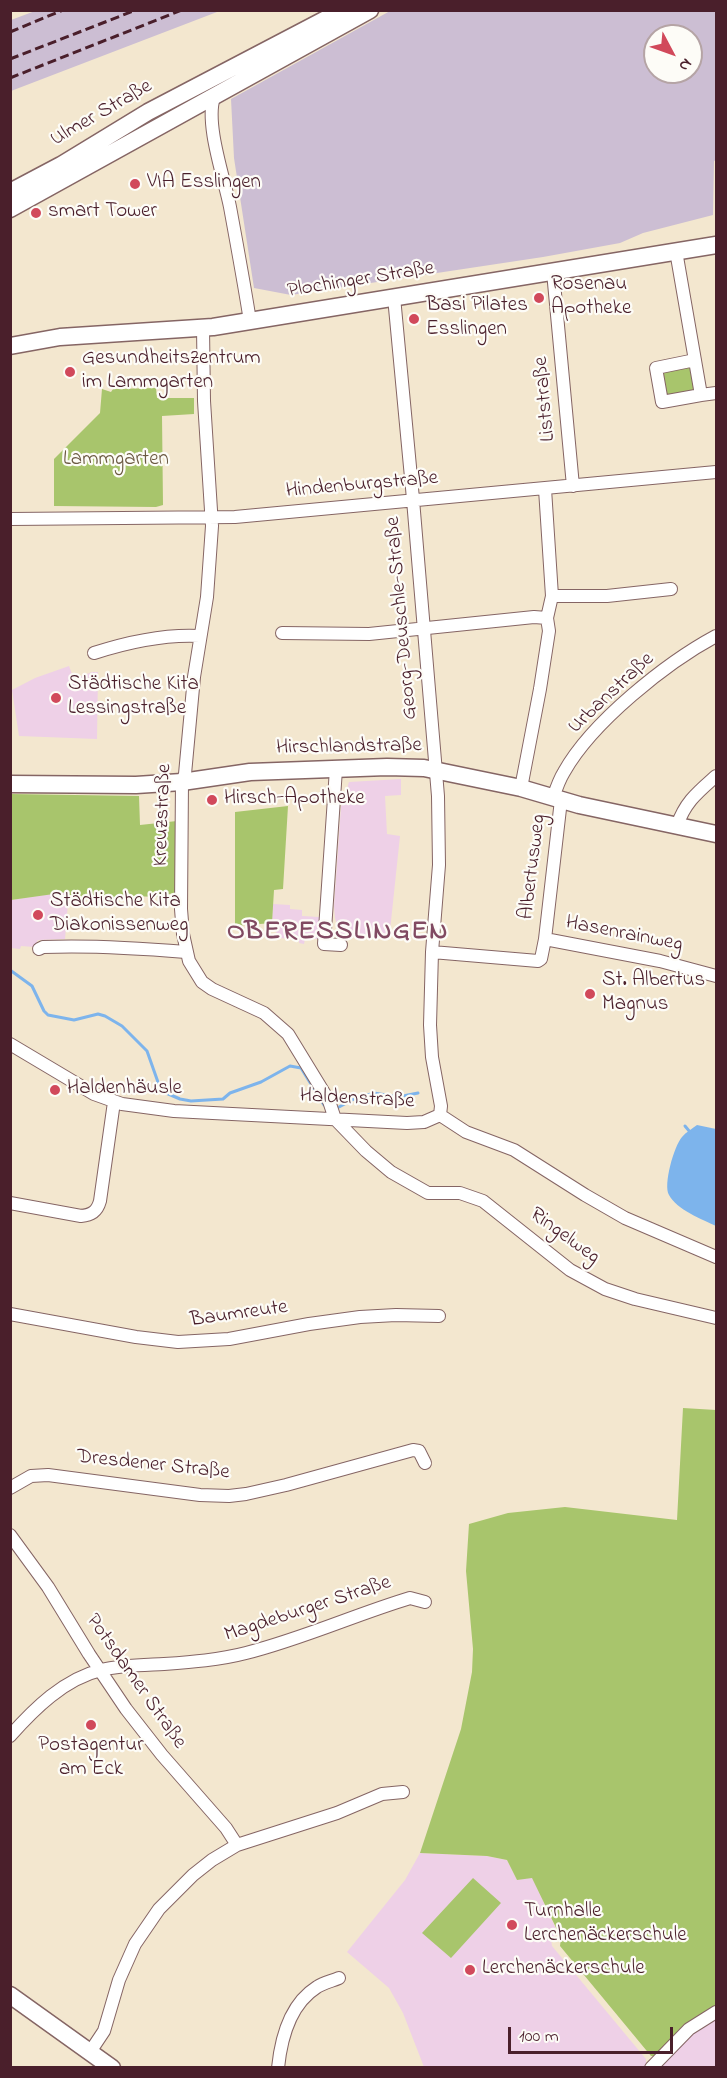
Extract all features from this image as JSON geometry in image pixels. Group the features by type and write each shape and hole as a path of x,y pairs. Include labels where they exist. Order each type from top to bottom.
{"street":[{"name":"Ulmer Straße","path":"10,192 61,165 148,112 343,10"},
{"name":"Ulmer Straße","path":"10,209 370,10"},
{"name":"Ulmer Straße","path":"195,107 205,96 216,76"},
{"path":"214,97 210,114 212,128 232,217 250,321"},
{"name":"Plochinger Straße","path":"10,346 60,336 203,328 717,245"},
{"path":"676,251 701,395"},
{"name":"Liststraße","path":"553,272 573,486"},
{"name":"Georg-Deuschle-Straße","path":"394,297 436,770 439,850 432,952 430,1042 441,1106 440,1115"},
{"name":"Kreuzstraße","path":"203,328 203,374 212,518 207,597 194,677 185,774 182,782 181,909 186,952 202,982 222,994 264,1012 288,1034 329,1101 335,1119 377,1161 391,1172 428,1193"},
{"path":"695,360 656,368 662,402 717,393"},
{"name":"Hindenburgstraße","path":"10,519 212,518 717,472"},
{"path":"521,788 546,652 549,631 547,618 552,596 545,489"},
{"path":"552,596 607,596 671,589"},
{"path":"282,633 369,634 534,617 547,618"},
{"path":"94,653 130,642 177,636 200,636"},
{"name":"Urbanstraße","path":"557,799 564,772 574,757 608,719 668,667 717,636"},
{"name":"Hirschlandstraße","path":"10,784 136,785 182,782 250,772 387,767 436,770 717,834"},
{"path":"336,769 329,844 324,944 341,945"},
{"path":"677,826 689,801 717,776"},
{"name":"Albertusweg","path":"545,939 557,799"},
{"name":"Hasenrainweg","path":"432,952 538,961 545,939 669,963 717,976"},
{"path":"39,949 64,946 107,946 186,952"},
{"name":"Haldenstraße","path":"10,1044 94,1094 114,1102 174,1111 407,1123 424,1122 440,1115 466,1132 514,1150 625,1218 717,1257"},
{"path":"10,1203 81,1215 90,1215 98,1209 114,1102"},
{"name":"Ringelweg","path":"428,1193 460,1194 483,1202 570,1270 605,1289 635,1299 717,1318"},
{"name":"Baumreute","path":"10,1314 136,1337 178,1342 229,1339 360,1317 439,1316"},
{"name":"Dresdener Straße","path":"10,1488 31,1476 48,1475 200,1495 229,1496 286,1485 413,1450 419,1451 425,1463"},
{"name":"Potsdamer Straße","path":"10,1535 14,1549 48,1587 88,1654 143,1732 226,1828 237,1845"},
{"name":"Magdeburger Straße","path":"10,1736 40,1706 58,1692 82,1677 100,1670 227,1658 276,1645 410,1598 425,1602"},
{"path":"90,2052 104,2031 127,1961 150,1920 187,1880 212,1860 237,1845 337,1814 382,1794 403,1792"},
{"path":"278,2067 283,2039 296,2010 318,1986 339,1978"},
{"path":"10,1995 111,2067"},
{"path":"651,2067 689,2029 717,2012"}],"shaded area":[{"path":"216,10 217,12 11,91 11,20 35,11"},
{"path":"390,11 716,11 716,160 714,161 713,215 643,233 620,243 543,257 291,295 254,288 234,158 231,99"},
{"name":"Städtische Kita Lessingstraße","path":"69,666 74,679 98,672 97,739 19,736 12,690 35,678"},
{"path":"401,779 401,795 385,796 387,834 400,836 389,940 340,934 334,906 341,807 349,782"},
{"name":"Städtische Kita Diakonissenweg","path":"69,891 65,939 38,940 34,947 11,948 11,900"},
{"path":"273,904 290,905 290,909 302,910 302,916 319,917 318,939 305,939 304,944 299,943 299,939 276,938 277,919 272,919"},
{"name":"Lerchenäckerschule","path":"420,1853 487,1856 507,1860 517,1880 532,1877 558,1933 551,1939 552,1946 646,2059 646,2067 424,2067 403,2013 389,1988 347,1952 405,1880"},
{"path":"716,2015 716,2067 655,2068 684,2037"}],"green space":[{"path":"690,365 696,391 664,398 659,370"},
{"name":"Lammgarten","path":"156,388 157,398 194,398 194,414 162,416 163,505 156,507 54,506 54,459 100,413 102,389 111,392 113,389"},
{"path":"11,794 139,796 140,825 177,821 178,892 157,897 133,896 113,900 93,896 69,903 68,892 11,900"},
{"path":"288,806 283,889 274,890 272,923 235,926 235,812"},
{"path":"683,1408 716,1410 716,2008 656,2056 651,2056 560,1946 561,1938 532,1878 517,1880 507,1860 487,1856 420,1853 461,1729 472,1672 473,1649 466,1571 469,1524 508,1513 565,1507 677,1520"},
{"path":"473,1878 501,1903 451,1958 422,1933"}],"water":[{"path":"697,1125 716,1129 716,1226 677,1205 668,1190 668,1175 676,1148 684,1135"}],"waterway":[{"path":"10,970 32,986 48,1015 74,1020 98,1014 122,1026 147,1051 159,1085 166,1093 191,1101 223,1099 230,1093 261,1082 290,1066 301,1068 324,1105"},
{"path":"339,1107 354,1099 374,1093 398,1097 418,1093"},
{"path":"685,1126 690,1132"}],"railway":[{"path":"10,32 63,10"},
{"path":"10,59 136,10"},
{"path":"10,78 182,10"}],"place":[{"name":"VIA Esslingen","path":"135,184"},
{"name":"smart Tower","path":"36,213"},
{"name":"Rosenau Apotheke","path":"539,298"},
{"name":"Basi Pilates Esslingen","path":"414,319"},
{"name":"Gesundheitszentrum im Lammgarten","path":"70,372"},
{"name":"Städtische Kita Lessingstraße","path":"56,698"},
{"name":"Hirsch-Apotheke","path":"212,800"},
{"name":"Städtische Kita Diakonissenweg","path":"38,915"},
{"name":"St. Albertus Magnus","path":"590,994"},
{"name":"Haldenhäusle","path":"55,1090"},
{"name":"Postagentur am Eck","path":"91,1725"},
{"name":"Turnhalle Lerchenäckerschule","path":"512,1925"},
{"name":"Lerchenäckerschule","path":"470,1970"}],"district":[{"name":"OBERESSLINGEN","path":"338,934"}]}
